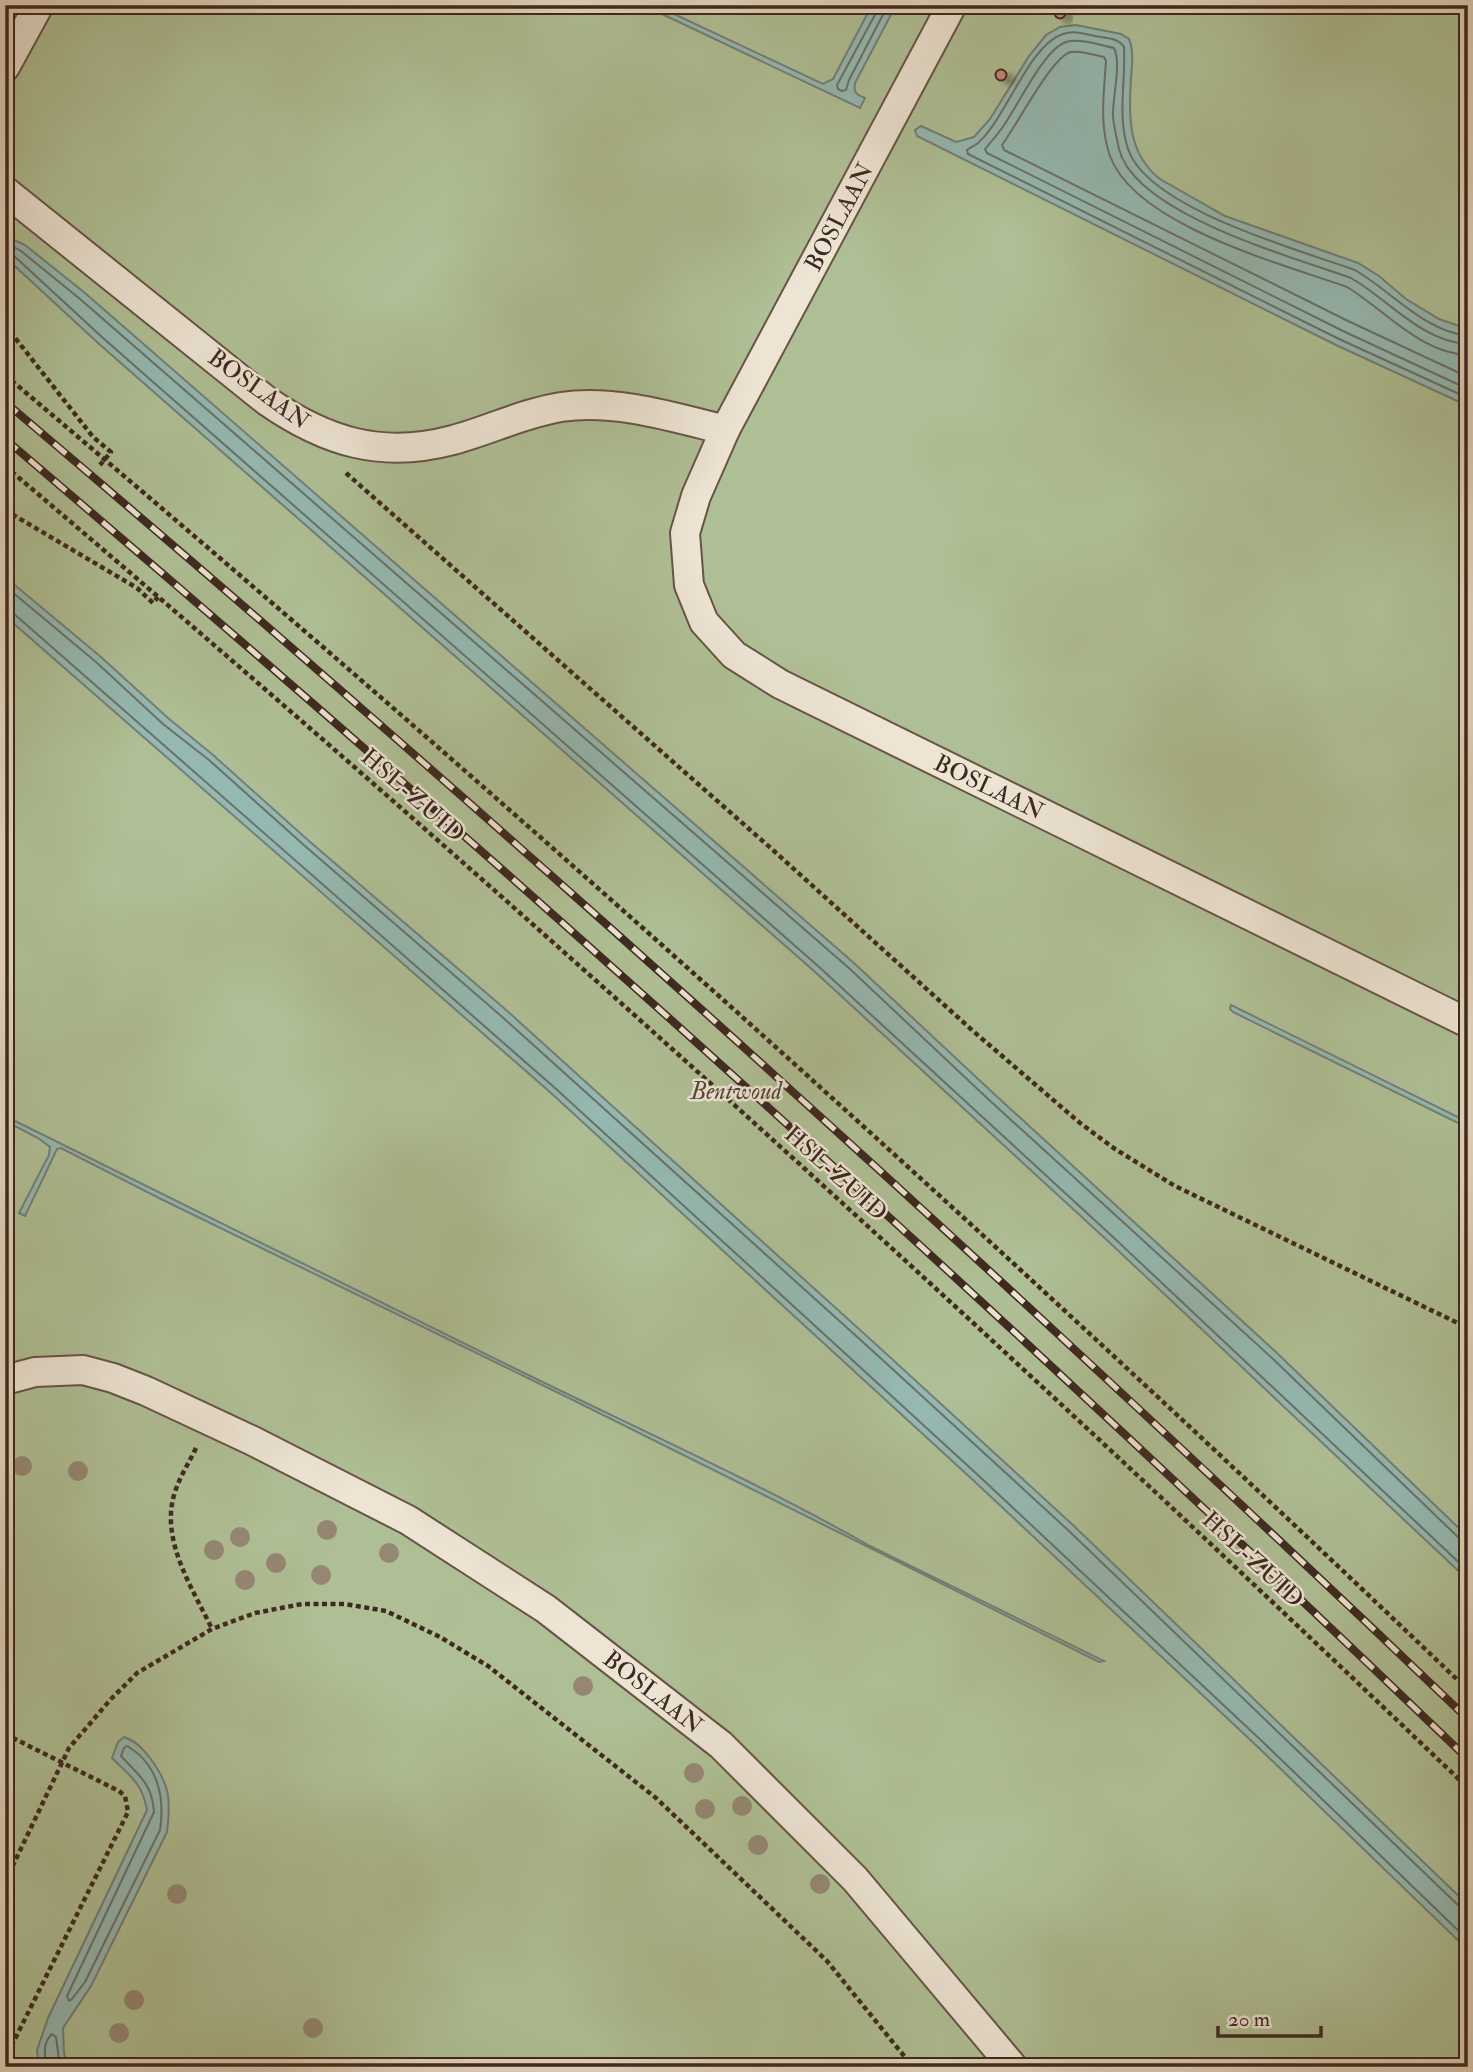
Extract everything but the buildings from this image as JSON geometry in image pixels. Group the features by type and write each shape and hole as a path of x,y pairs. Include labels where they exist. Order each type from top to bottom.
{"street":[{"path":"5,67 39,5"},
{"name":"BOSLAAN","path":"952,5 725,430 696,496 685,533 689,585 704,622 734,655 780,684 1468,1023"},
{"name":"BOSLAAN","path":"5,191 267,401 313,430 333,437 377,447 430,445 454,440 536,413 589,405 674,417 725,430"},
{"name":"BOSLAAN","path":"5,1381 35,1372 83,1370 146,1391 251,1440 408,1520 546,1609 721,1745 855,1879 1013,2067"}],"path":[{"path":"5,325 93,437 111,452 100,465"},
{"path":"5,374 485,787 804,1072 1088,1332 1468,1690"},
{"name":"HSL-ZUID","path":"5,466 595,978 1199,1532 1468,1788"},
{"path":"345,473 774,851 972,1031 1080,1123 1145,1169 1175,1186 1468,1328"},
{"path":"5,510 137,588 153,603 158,597"},
{"path":"209,1422 181,1475 174,1494 171,1515 173,1538 179,1559 212,1629"},
{"path":"5,1882 62,1762 82,1732 137,1673 212,1629 255,1613 302,1604 345,1604 386,1611 440,1637 488,1667 656,1798 827,1961 913,2067"},
{"path":"5,1734 119,1791 125,1796 128,1812 5,2059"}],"green space":[{"name":"Bentwoud","path":"52,5 1468,5 1468,2067 9,2067 5,2061 5,93"}],"water":[{"path":"643,5 655,5 823,84 833,79 872,5 896,5 855,83 856,93 865,98 860,108"},
{"path":"1076,25 1121,34 1129,39 1132,53 1132,133 1141,158 1160,179 1225,216 1358,263 1379,276 1406,299 1439,319 1468,329 1468,406 1336,345 917,136 915,130 921,126 956,142 974,137 990,119 1029,56 1046,35 1060,27"},
{"path":"10,238 25,245 85,293 855,964 1277,1353 1468,1537 1468,1580 1109,1242 814,971 98,343 5,257 5,240"},
{"path":"5,577 101,657 505,1009 1074,1526 1468,1905 1468,1950 1260,1749 974,1481 551,1093 5,616"},
{"path":"1231,1005 1468,1122 1468,1128 1233,1012"},
{"path":"5,1116 739,1477 870,1546 1104,1661 1099,1662 61,1148 57,1149 25,1216 19,1213 49,1155 50,1147 5,1121"},
{"path":"124,1737 141,1748 162,1776 169,1801 167,1832 91,1986 63,2028 64,2053 68,2067 39,2067 37,2050 48,2018 147,1810 139,1787 112,1758 118,1742"}],"railway":[{"path":"5,402 378,723 746,1050 1109,1382 1468,1719"},
{"path":"5,439 378,761 747,1088 1110,1421 1468,1759"}]}
